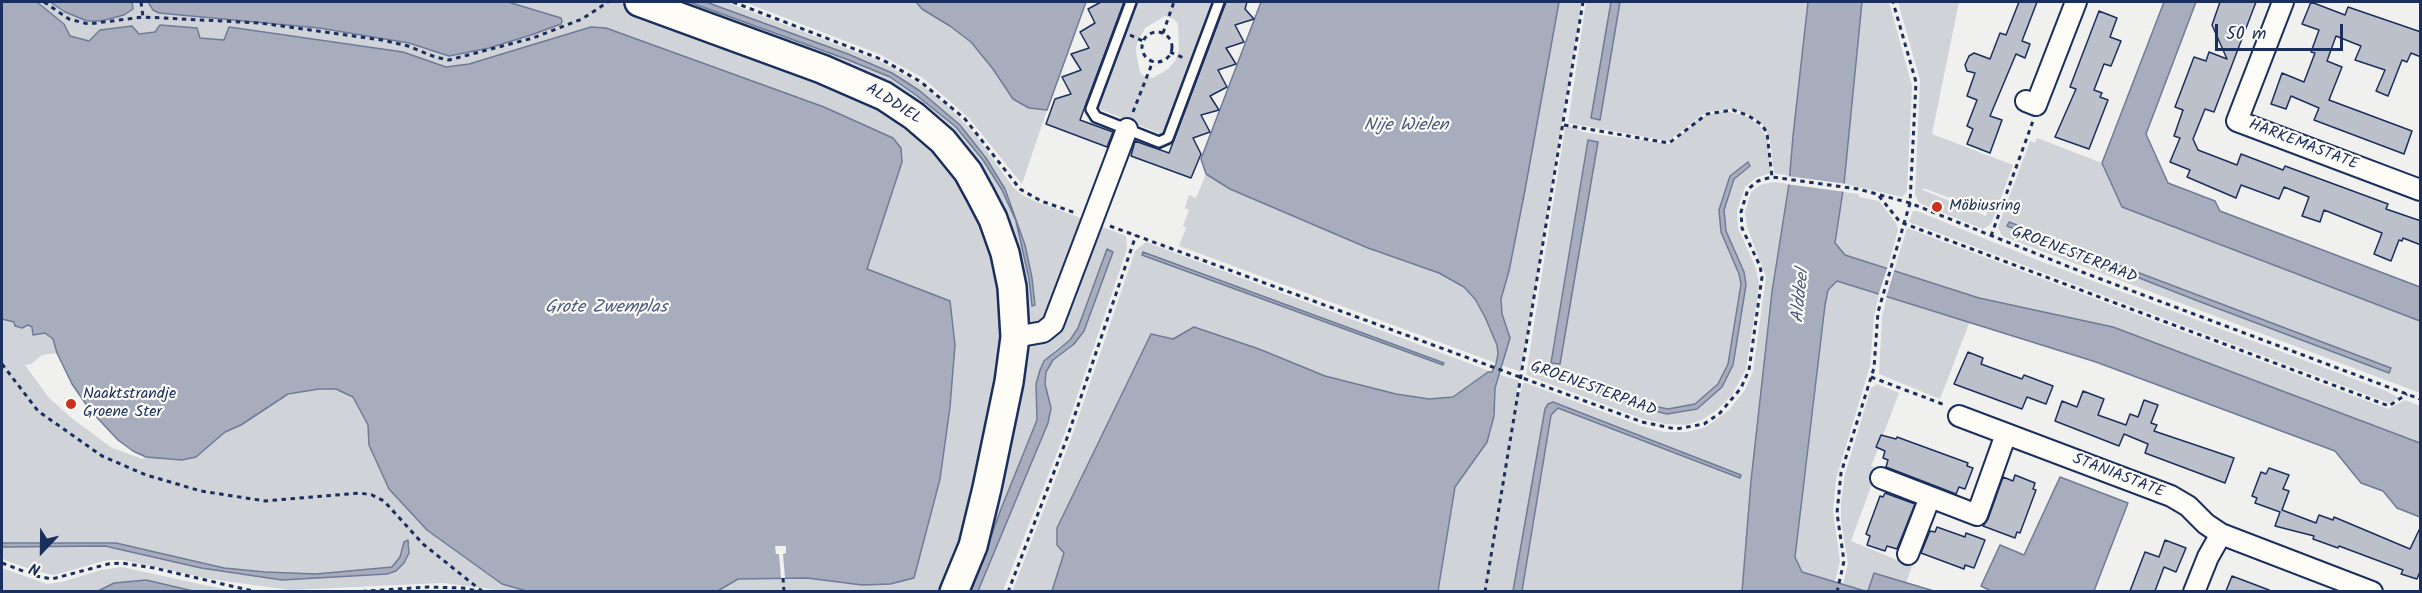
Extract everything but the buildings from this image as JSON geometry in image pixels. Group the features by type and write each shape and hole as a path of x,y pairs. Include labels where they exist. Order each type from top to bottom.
{"street":[{"name":"ALDDIEL","path":"639,2 852,81 884,96 943,141 968,172 993,219 1005,252 1010,276 1016,337 987,489 973,546 954,591"},
{"path":"2031,103 2076,2"},
{"name":"HARKEMASTATE","path":"2283,2 2237,121 2421,190"},
{"path":"1016,337 1043,332 1053,324 1127,129"},
{"name":"STANIASTATE","path":"1959,416 2171,496 2188,506 2206,524 2221,534 2372,591"},
{"path":"1881,478 1977,515 2006,434"},
{"path":"1908,554 1930,497"},
{"path":"2194,591 2208,557 2221,534"}],"lane":[{"path":"1131,2 1091,109 1096,117 1160,142 1168,138 1219,2"}],"path":[{"path":"45,2 69,19 88,24 143,17 260,23 382,40 449,60 533,38 582,20 608,2"},
{"path":"141,2 143,17"},
{"path":"1162,33 1174,2"},
{"path":"1485,591 1584,2"},
{"path":"1837,591 1844,561 1838,523 1841,473 1870,377 1875,357 1878,312 1910,203 1916,82 1893,2"},
{"path":"1162,33 1170,40 1170,52 1162,60 1153,61 1145,55 1143,42 1149,35 1162,33"},
{"path":"1127,129 1153,61"},
{"path":"1991,237 2033,122 2031,103"},
{"path":"1563,124 1668,142 1707,114 1733,110 1749,116 1767,133 1772,177"},
{"name":"GROENESTERPAAD","path":"1008,591 1067,438 1136,235 1642,422 1676,429 1696,426 1720,413 1741,388 1749,370 1762,286 1760,266 1742,228 1740,212 1748,189 1758,181 1772,177 1858,189 1910,203 1991,237 2421,399"},
{"path":"1878,195 1896,218 1904,224 2389,406 2408,394"},
{"path":"2,364 38,411 102,456 146,475 201,491 265,501 372,495 384,501 423,544 482,591"},
{"path":"1870,377 1951,408 1959,416"},
{"path":"2,563 36,576 52,579 108,564 121,563 257,591"},
{"path":"783,578 784,591"},
{"path":"353,591 463,588 482,591"}],"shaded area":[{"path":"37,2 618,2 825,77 878,99 951,161 995,244 1008,312 980,487 946,591 712,591 718,579 914,576 940,479 950,407 950,301 867,269 902,162 591,27 469,64 446,67 403,52 224,40 155,32 138,34 132,26 89,41 70,36 64,23"},
{"path":"672,2 689,2 890,77 956,127 983,160 1002,190 1016,221 1029,279 1032,306 1034,305 1032,278 1025,245 1005,189 986,158 960,125 920,91 848,54 706,2 726,2 882,62 923,86 948,106 974,133 1013,187 1021,194 1086,220 1052,311 1041,323 1035,324 1025,318 1015,271 921,113"},
{"path":"744,2 916,2 922,9 971,42 1029,108 1047,110 1022,184 968,117 923,78 879,54"},
{"path":"1138,2 1213,2 1164,133 1161,134 1097,108","holes":["1165,16 1174,19 1178,24 1179,51 1175,61 1168,69 1153,78 1146,77 1141,74 1139,68 1137,43 1145,28"]},
{"path":"1559,2 1582,2 1521,372 1501,365 1510,338 1502,314 1501,299 1525,190"},
{"path":"1586,2 1611,2 1591,118 1600,120 1620,2 1808,2 1790,176 1774,173 1770,140 1762,124 1734,109 1706,112 1668,141 1568,123"},
{"path":"1862,2 1889,2 1912,86 1907,192 1902,197 1844,184"},
{"path":"1898,2 1959,2 1932,134 2013,165 1991,224 1983,229 1919,203 1915,195 1920,80","holes":["1923,188 1987,212 1986,216 1923,190"]},
{"path":"1725,111 1748,117 1760,126 1768,140 1771,173 1756,178 1745,187 1737,211 1738,228 1756,268 1759,286 1746,369 1732,395 1717,410 1702,420 1686,425 1665,424 1643,419 1526,375 1565,128 1569,126 1583,132 1669,144 1697,120","holes":["1750,167 1734,179 1724,210 1726,231 1744,272 1733,365 1722,387 1697,409 1667,414 1581,386 1668,409 1695,404 1718,384 1728,364 1741,284 1719,210 1730,176"]},
{"path":"2037,138 2102,163 2123,207 2420,321 2420,393 2002,236 1998,227 2030,141 2035,143","holes":["2008,222 2391,368 2389,373 2103,264 2008,226"]},
{"path":"1206,174 1230,189 1368,248 1439,273 1464,287 1475,299 1497,345 1496,363 1179,246 1186,228 1183,226 1189,210 1185,208 1189,195 1196,198"},
{"path":"1773,182 1789,184 1772,292 1751,481 1742,591 1522,591 1551,415 1558,408 1740,477 1548,404 1545,409 1513,591 1012,592 1071,439 1135,251 1146,242 1492,372 1494,388 1498,374 1519,381 1516,396 1519,397 1523,383 1526,383 1641,426 1664,432 1687,432 1706,427 1729,410 1745,390 1753,371 1766,277 1747,227 1745,212 1751,192 1760,185","holes":["1143,252 1444,363 1142,255"]},
{"path":"1843,192 1859,194 1859,197 1879,201 1896,223 1898,230 1887,269 1845,255 1835,243"},
{"path":"1913,211 2386,391 2399,398 2389,403 1909,222"},
{"path":"1100,226 1126,236 1127,249 1064,435 1003,591 978,591 1048,423 1051,408 1045,384 1046,372 1053,360 1074,344 1113,251 1107,250 1078,328 1070,340 1055,350 1040,370 1036,384 1037,420 971,591 963,592 1023,361"},
{"path":"1907,228 2388,409 2405,400 2420,406 2420,443 2113,327 1979,298 1894,271"},
{"path":"1837,280 1879,293 1874,317 1870,366 1836,479 1833,512 1840,561 1835,582 1802,572 1795,557 1825,305 1828,290"},
{"path":"1887,296 1970,321 1940,399 1879,374 1882,317"},
{"path":"2,319 14,322 15,327 22,328 28,325 53,339 57,353 42,355 31,364 25,365 49,398 112,448 143,459 146,457 182,460 184,451 288,395 319,389 336,389 353,397 576,591 504,591 443,583 290,590 210,579 123,560 108,560 54,575 2,559 2,547 105,546 201,568 282,580 396,571 409,553 410,544 403,544 400,557 392,567 316,574 224,568 116,543 2,543"},
{"path":"1877,384 1899,393 1883,435 1880,435 1875,447 1878,449 1871,466 1878,468 1851,541 1897,560 1899,557 1913,563 1906,583 1874,573 1868,591 1865,591 1843,584 1848,564 1841,520 1841,501 1845,474 1871,388"},
{"path":"122,567 232,591 195,591 114,583 98,591 2,592 2,568 47,584"}],"water":[{"name":"Grote Zwemplas","path":"2,2 37,2 64,24 70,36 89,41 100,30 132,26 139,34 155,32 160,25 197,28 200,38 224,40 229,27 403,52 446,67 469,64 591,27 606,28 824,107 893,138 901,148 902,162 867,269 950,301 955,345 950,407 940,479 914,578 890,584 862,585 807,578 738,579 716,592 530,592 502,584 427,530 389,489 369,445 368,425 353,397 336,389 288,394 241,425 225,432 196,457 182,460 146,457 133,451 118,440 90,410 72,384 53,339 45,333 33,335 32,327 28,325 22,328 15,326 14,322 2,319"},
{"path":"50,2 132,2 133,9 124,15 101,21 87,21 65,12"},
{"path":"148,2 508,2 561,18 562,21 561,24 531,35 489,48 449,56 409,43 319,28 159,13 153,10"},
{"path":"689,2 706,2 848,54 892,73 920,91 960,125 986,158 1005,189 1025,245 1035,305 1032,306 1029,279 1016,221 1002,190 983,160 956,127 890,77"},
{"path":"916,2 1086,2 1047,110 1029,108 1013,99 971,42 922,9"},
{"name":"Nije Wielen","path":"1261,2 1559,2 1525,190 1501,299 1502,314 1510,338 1495,388 1494,416 1487,442 1455,487 1438,591 1052,591 1064,553 1057,545 1057,528 1151,334 1173,339 1194,327 1259,349 1325,376 1396,394 1429,399 1453,397 1488,372 1492,372 1496,364 1497,345 1475,299 1464,287 1439,273 1368,248 1230,189 1206,174 1201,159"},
{"path":"1611,2 1620,2 1600,120 1591,118"},
{"name":"Alddeel","path":"1808,2 1862,2 1844,184 1835,243 1845,255 1979,298 2113,327 2420,443 2420,517 2397,508 2383,491 2361,483 2335,451 2096,362 1837,281 1828,290 1825,305 1795,557 1802,572 1865,591 1742,592 1751,481 1772,292 1789,184"},
{"path":"2164,2 2196,2 2146,134 2168,183 2215,201 2220,211 2420,287 2420,321 2122,207 2102,163"},
{"path":"1588,140 1598,142 1560,364 1551,363"},
{"path":"1748,162 1750,166 1734,179 1724,210 1726,231 1744,272 1746,285 1733,365 1722,387 1697,409 1667,414 1581,386 1583,381 1648,405 1668,409 1695,404 1718,384 1728,364 1741,284 1721,232 1719,210 1730,176"},
{"path":"2009,222 2391,368 2389,373 2198,301 2007,226"},
{"path":"1107,249 1113,252 1084,331 1074,344 1053,360 1046,372 1045,384 1051,408 1048,423 978,591 971,591 1037,420 1036,384 1040,370 1044,361 1070,340 1078,328"},
{"path":"1143,252 1444,363 1443,365 1142,255"},
{"path":"1553,402 1741,475 1740,478 1558,408 1551,415 1522,591 1513,591 1545,409"},
{"path":"2060,477 2128,503 2094,591 1993,592 1981,586 2000,545 2024,555"},
{"path":"408,540 409,553 404,563 396,571 387,574 282,580 201,568 105,546 2,547 2,543 116,543 224,568 316,574 392,567 400,557 404,542"},
{"path":"1874,573 1887,577 1934,591 1868,591"},
{"path":"146,580 193,591 98,591 114,583"}],"pier":[{"path":"1787,176 1847,184 1846,192 1786,184"},
{"path":"1888,266 1895,268 1886,298 1878,296"},
{"path":"775,546 786,546 786,553 783,554 785,578 781,578 779,554 776,554"}],"place":[{"name":"Möbiusring","path":"1937,207"},
{"name":"Naaktstrandje Groene Ster","path":"71,404"}]}
